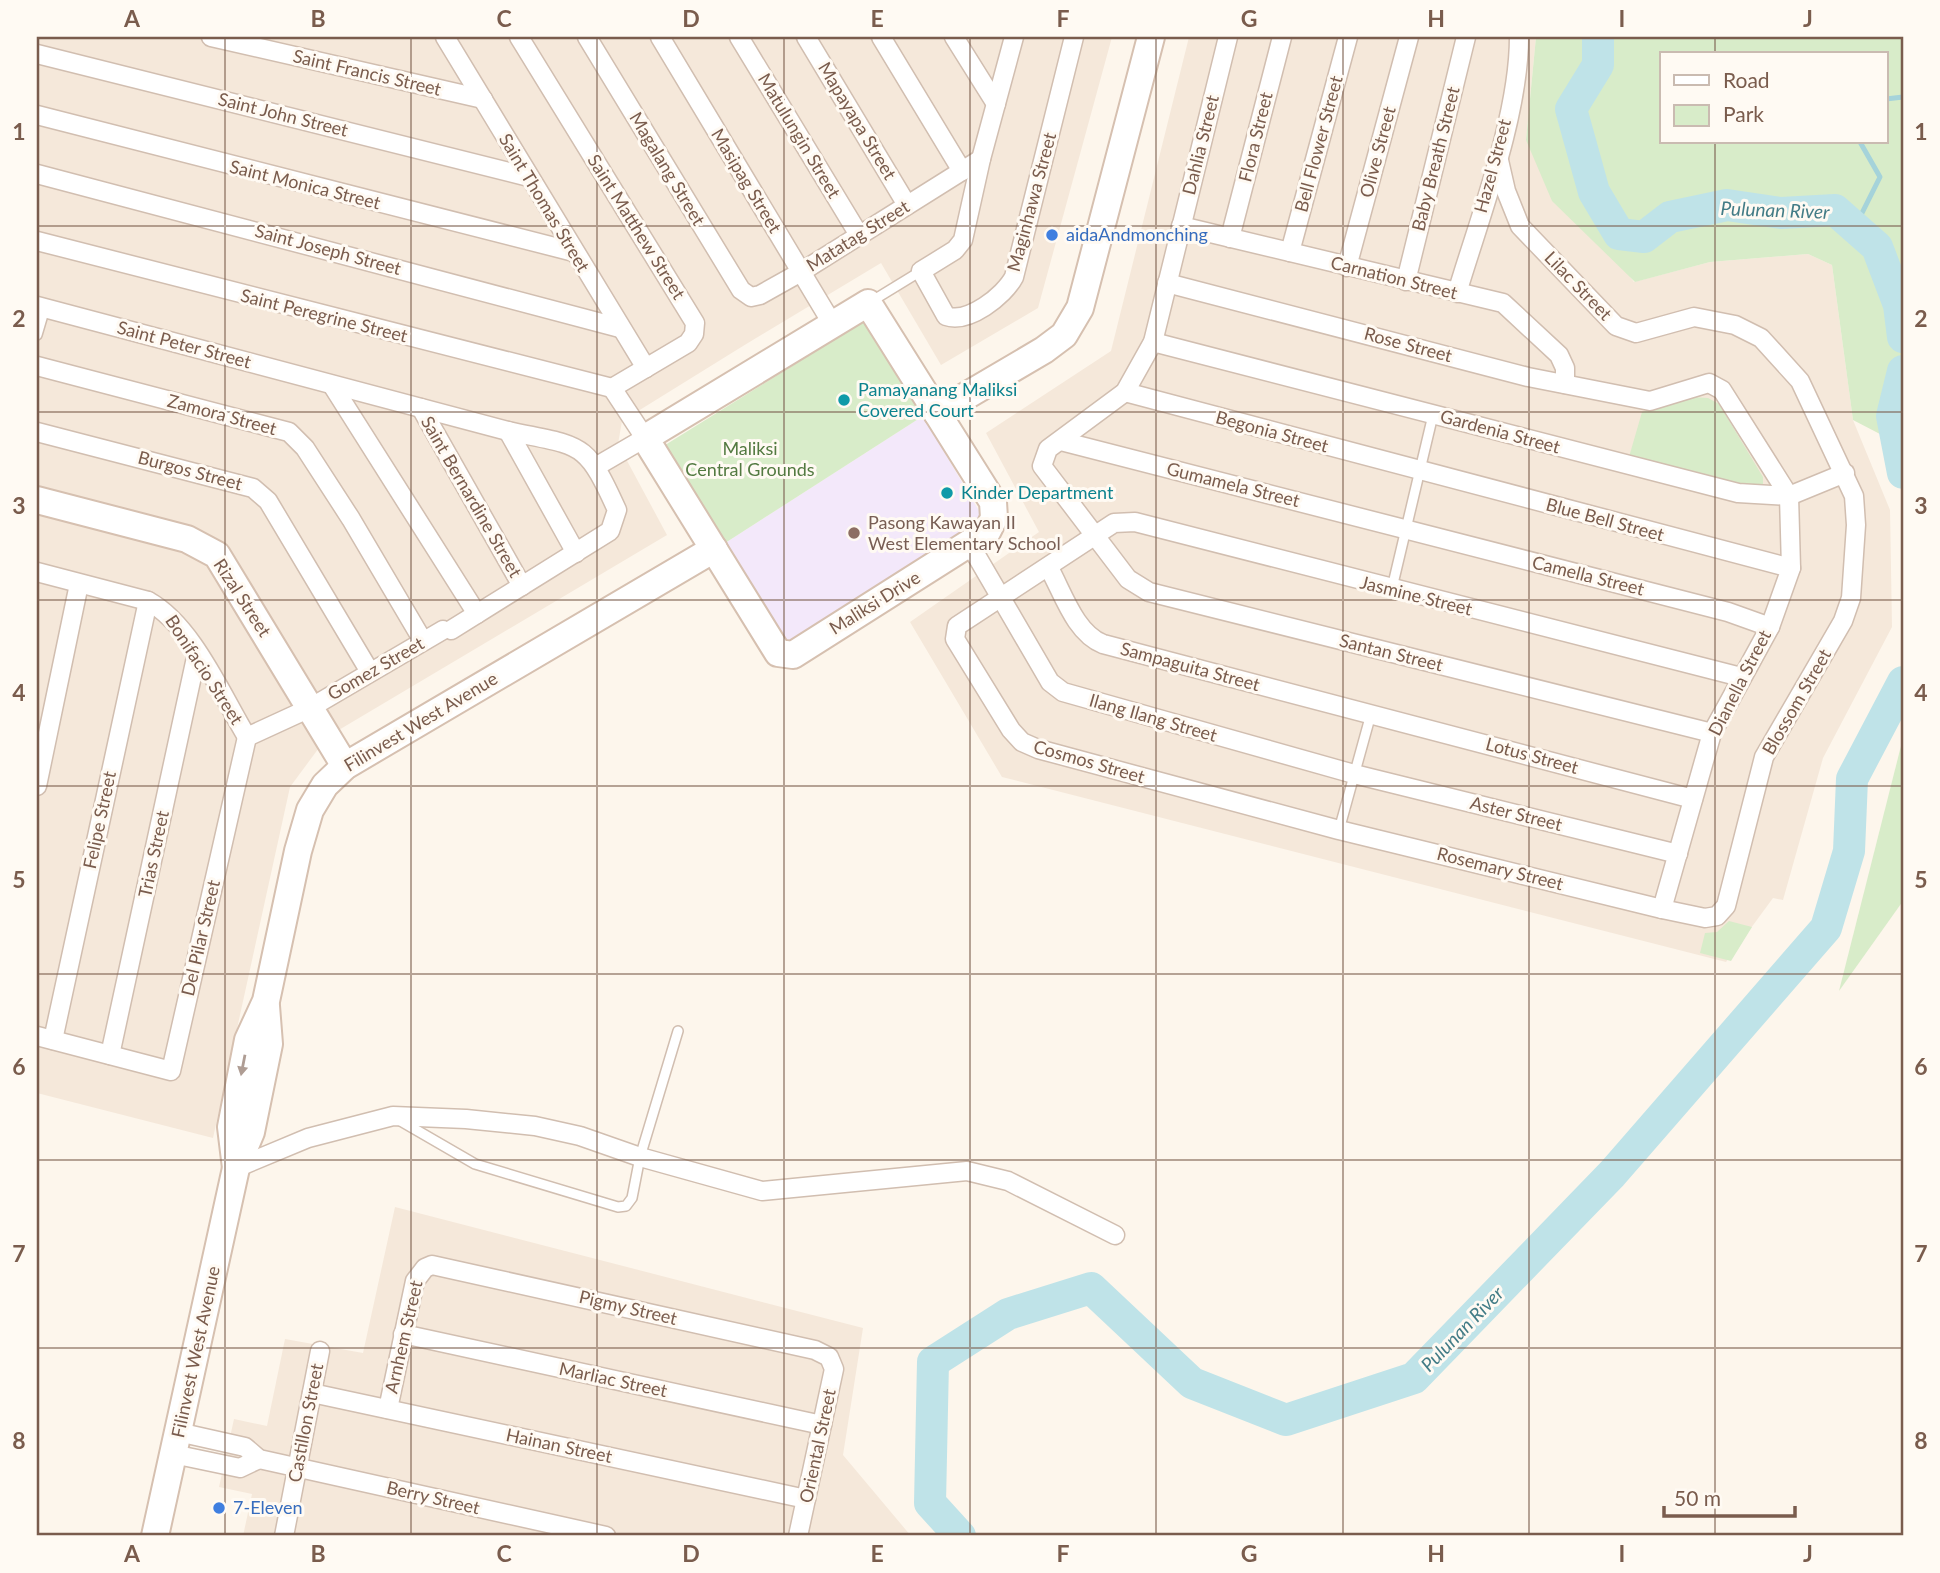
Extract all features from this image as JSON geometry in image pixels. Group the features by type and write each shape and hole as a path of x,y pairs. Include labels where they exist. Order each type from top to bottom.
{"street":[{"path":"37,52 40,37"},
{"name":"Saint Francis Street","path":"211,37 483,99"},
{"name":"Saint Thomas Street","path":"445,37 646,368"},
{"name":"Saint Matthew Street","path":"519,37 695,323 694,334 688,343 611,388"},
{"name":"Magalang Street","path":"587,37 741,290 751,297"},
{"name":"Masipag Street","path":"660,37 833,325"},
{"name":"Matulungin Street","path":"738,37 859,235"},
{"name":"Mapayapa Street","path":"806,37 907,205"},
{"path":"881,37 962,171"},
{"path":"954,37 996,104"},
{"path":"921,271 955,250 963,240 981,159 1014,37"},
{"name":"Maginhawa Street","path":"921,271 946,316 954,319 964,318 1009,285 1074,37"},
{"path":"937,413 1044,350 1064,335 1080,308 1151,37"},
{"name":"Dahlia Street","path":"1094,536 1042,466 1048,449 1125,392 1153,342 1228,37"},
{"name":"Flora Street","path":"1230,238 1282,37"},
{"name":"Bell Flower Street","path":"1290,252 1348,37"},
{"name":"Olive Street","path":"1347,267 1409,37"},
{"name":"Baby Breath Street","path":"1405,281 1466,37"},
{"name":"Hazel Street","path":"1457,293 1498,156 1519,64 1519,37"},
{"name":"Saint John Street","path":"37,52 529,177"},
{"name":"Saint Monica Street","path":"37,115 574,253"},
{"name":"Lilac Street","path":"1498,156 1506,191 1520,226 1616,326 1636,333 1695,317 1735,325 1761,338 1800,381 1845,473"},
{"name":"Matatag Street","path":"751,297 760,295 801,272 981,159"},
{"name":"Saint Joseph Street","path":"37,174 620,328"},
{"name":"Carnation Street","path":"1181,226 1503,303 1559,355 1565,368 1565,384"},
{"name":"Saint Peregrine Street","path":"37,241 611,388"},
{"name":"Rose Street","path":"1167,283 1565,384 1650,401 1709,383 1722,390 1789,496"},
{"name":"Saint Peter Street","path":"39,303 332,385 508,431 573,445 597,466"},
{"path":"597,466 868,303"},
{"name":"Maliksi Drive","path":"645,438 778,653 793,655 988,532 994,519 993,502 868,303"},
{"name":"Gardenia Street","path":"1153,342 1738,494 1789,496 1845,473"},
{"name":"Zamora Street","path":"37,366 289,432 305,448 351,519 423,641"},
{"path":"332,385 477,614"},
{"path":"611,388 645,438"},
{"name":"Begonia Street","path":"1125,392 1420,471"},
{"name":"Saint Bernardine Street","path":"421,408 522,586"},
{"path":"508,431 576,553"},
{"name":"Burgos Street","path":"37,432 253,488 268,501 370,672"},
{"name":"Gumamela Street","path":"1061,441 1406,529"},
{"name":"Gomez Street","path":"310,708 423,641 477,614 610,531 616,521 617,510 597,466"},
{"name":"Blue Bell Street","path":"1420,471 1791,568"},
{"name":"Blossom Street","path":"1662,909 1705,918 1717,916 1726,906 1764,757 1843,621 1852,598 1856,525 1854,496 1845,473"},
{"name":"Dianella Street","path":"1662,909 1712,733 1770,627 1791,568 1789,496"},
{"name":"Rizal Street","path":"37,500 187,539 217,555 345,766"},
{"name":"Jasmine Street","path":"1094,536 1114,523 1135,522 1391,590 1741,677"},
{"name":"Camella Street","path":"1406,529 1728,612 1770,627"},
{"path":"999,597 1049,568 1094,536"},
{"name":"Santan Street","path":"1094,536 1128,579 1149,592 1712,733"},
{"name":"Ilang Ilang Street","path":"969,543 1050,682 1063,692 1354,774"},
{"name":"Filinvest West Avenue","path":"156,1536 236,1168 251,1132 269,1044 266,1001 298,852 310,810 325,785 345,766 714,549"},
{"name":"Sampaguita Street","path":"1049,568 1091,640 1371,714"},
{"name":"Bonifacio Street","path":"37,572 148,601 164,610 197,653 247,737"},
{"path":"37,786 79,584"},
{"name":"Cosmos Street","path":"999,597 957,626 955,639 1010,730 1022,742 1339,830"},
{"name":"Felipe Street","path":"45,1038 148,601"},
{"name":"Trias Street","path":"110,1055 197,653"},
{"path":"247,737 310,708"},
{"name":"Lotus Street","path":"1371,714 1693,799"},
{"name":"Del Pilar Street","path":"45,1038 171,1071 247,737"},
{"name":"Aster Street","path":"1354,774 1678,854"},
{"name":"Rosemary Street","path":"1339,830 1662,909"},
{"path":"236,1168 308,1138 393,1116 535,1126 580,1136 640,1157 762,1191 931,1172 967,1171 1008,1181 1115,1235"},
{"name":"Pigmy Street","path":"425,1268 441,1266 814,1350 829,1357"},
{"name":"Arnhem Street","path":"388,1409 415,1281 425,1268"},
{"name":"Marliac Street","path":"404,1334 822,1425"},
{"name":"Castillon Street","path":"284,1536 320,1352"},
{"name":"Oriental Street","path":"798,1536 834,1369 829,1357"},
{"name":"Hainan Street","path":"312,1392 806,1499"},
{"name":"Berry Street","path":"176,1443 245,1447 259,1459 606,1536"}],"lane":[{"path":"868,303 921,271"},
{"path":"37,335 39,303"},
{"path":"1391,590 1433,415"},
{"path":"1339,830 1371,714"},
{"path":"393,1116 475,1164 618,1207 626,1206 632,1198 640,1157 678,1031"}],"shaded area":[{"path":"37,37 1112,37 1038,308 941,365 881,263 743,346 622,421 618,444 667,535 327,737 290,787 213,1138 37,1093"},
{"path":"1189,37 1536,37 1526,140 1634,282 1710,262 1808,254 1832,265 1853,420 1890,510 1892,627 1823,758 1783,900 1773,898 1726,962 1002,777 910,622 1039,532 986,433 1111,351"},
{"name":"Pasong Kawayan II West Elementary School","path":"923,416 985,521 788,649 722,545"},
{"path":"395,1207 863,1328 843,1455 911,1536 243,1536 252,1494 219,1487 234,1419 267,1426 285,1339 363,1353"}],"green space":[{"path":"1536,37 1903,37 1903,446 1853,420 1832,265 1808,254 1710,262 1635,282 1552,201 1526,140"},
{"name":"Maliksi Central Grounds","path":"863,322 923,416 722,545 662,447"},
{"path":"1692,397 1708,398 1719,404 1763,477 1763,484 1757,490 1629,457 1642,412"},
{"path":"1903,738 1903,901 1839,991"},
{"path":"1729,921 1752,927 1731,961 1700,953 1705,933 1717,932"}],"waterway":[{"name":"Pulunan River","path":"1598,37 1598,65 1571,109 1594,192 1619,234 1644,237 1670,217 1727,205 1781,213 1835,210 1877,247 1899,305 1903,337"},
{"path":"1888,99 1903,97"},
{"path":"1855,227 1880,177 1861,144"},
{"name":"Pulunan River","path":"1903,371 1892,416 1903,473"},
{"name":"Pulunan River","path":"960,1536 930,1503 933,1362 1008,1314 1091,1288 1192,1383 1286,1420 1414,1378 1612,1174 1826,928 1849,851 1852,779 1903,682"}],"place":[{"name":"aidaAndmonching","path":"1052,235"},
{"name":"Pamayanang Maliksi Covered Court","path":"844,400"},
{"name":"Kinder Department","path":"947,493"},
{"name":"Pasong Kawayan II West Elementary School","path":"854,533"},
{"name":"7-Eleven","path":"219,1508"}]}
